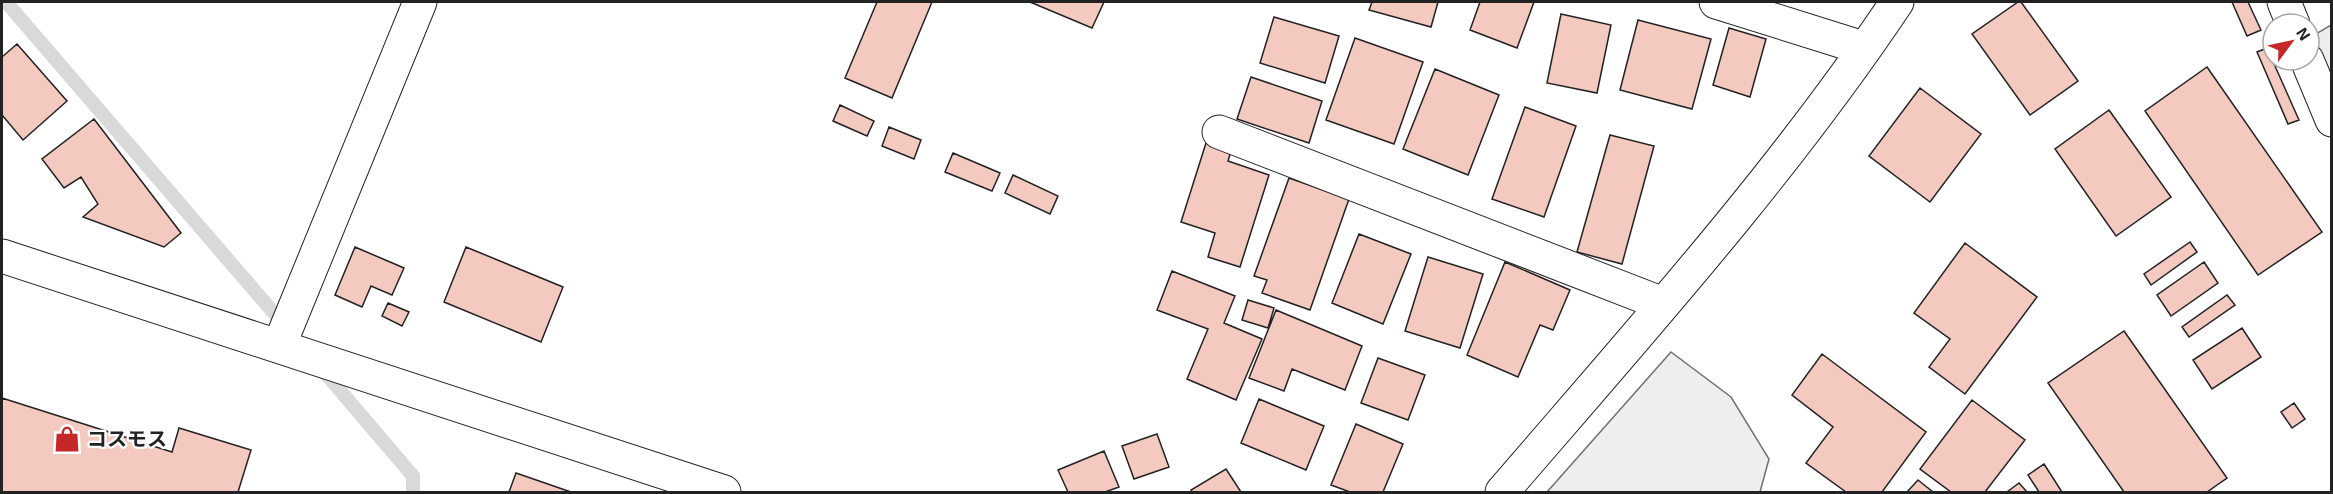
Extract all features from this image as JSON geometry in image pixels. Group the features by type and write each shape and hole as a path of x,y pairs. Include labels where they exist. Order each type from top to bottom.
{"street":[{"path":"279,346 420,2"},
{"path":"1716,2 1863,48"},
{"path":"1502,492 1663,304 1777,164 1897,2"},
{"path":"2312,72 2331,120"},
{"path":"1219,132 1663,304"},
{"path":"2,256 724,492"}],"shaded area":[{"path":"2331,25 2331,91 2321,67 2321,31"},
{"path":"1671,352 1731,397 1769,459 1760,492 1547,492"}],"building":[{"path":"877,2 932,2 892,98 845,78"},
{"path":"1030,2 1104,2 1092,28"},
{"path":"1372,2 1438,2 1431,27 1369,10"},
{"path":"1480,2 1534,2 1517,48 1470,30"},
{"path":"2021,2 2078,81 2030,115 1972,34"},
{"path":"2232,2 2248,2 2261,30 2247,36"},
{"path":"1561,14 1611,25 1597,93 1547,83"},
{"path":"1274,17 1339,36 1325,83 1260,63"},
{"path":"1638,20 1711,39 1692,109 1620,90"},
{"path":"1729,28 1766,39 1750,97 1713,85"},
{"path":"1355,38 1423,62 1394,144 1326,120"},
{"path":"17,44 67,101 23,140 2,115 2,57"},
{"path":"2207,67 2322,232 2258,275 2145,111"},
{"path":"1435,69 1499,95 1468,175 1403,149"},
{"path":"2266,72 2278,72 2299,120 2288,124"},
{"path":"1251,77 1322,101 1309,143 1237,119"},
{"path":"1920,88 1981,134 1930,202 1869,156"},
{"path":"840,105 874,121 867,136 833,121"},
{"path":"1525,107 1576,126 1544,217 1492,199"},
{"path":"2109,110 2171,197 2116,236 2055,149"},
{"path":"94,119 181,233 164,247 83,217 98,204 81,177 64,188 42,159"},
{"path":"889,127 921,140 914,159 882,146"},
{"path":"1610,135 1654,146 1622,264 1577,252"},
{"path":"1206,143 1231,151 1228,161 1269,175 1240,267 1208,257 1215,233 1181,222"},
{"path":"953,153 1000,173 992,191 945,172"},
{"path":"1013,175 1058,196 1050,214 1005,193"},
{"path":"1289,178 1349,199 1310,310 1262,293 1267,280 1254,276"},
{"path":"1359,234 1411,254 1383,324 1332,303"},
{"path":"2190,242 2197,252 2151,285 2144,274"},
{"path":"1965,243 2037,297 1965,394 1929,367 1950,339 1914,313"},
{"path":"355,247 404,268 392,295 371,286 362,307 335,295"},
{"path":"466,247 563,287 541,342 444,302"},
{"path":"1428,257 1483,274 1460,348 1405,331"},
{"path":"1505,262 1570,290 1553,330 1540,325 1518,377 1467,355"},
{"path":"2204,262 2218,283 2171,316 2157,295"},
{"path":"1172,271 1235,296 1224,323 1262,339 1236,400 1187,379 1208,329 1157,310"},
{"path":"2227,295 2235,305 2189,337 2182,327"},
{"path":"1248,300 1274,308 1268,328 1242,320"},
{"path":"388,303 409,312 402,326 382,316"},
{"path":"1276,310 1362,346 1345,390 1292,369 1284,391 1249,378"},
{"path":"2242,328 2261,357 2212,389 2193,360"},
{"path":"2124,331 2227,478 2207,492 2124,492 2048,383"},
{"path":"1822,354 1926,432 1882,492 1846,492 1806,463 1833,427 1792,395"},
{"path":"1378,358 1425,375 1408,420 1361,403"},
{"name":"コスモス","path":"2,398 172,452 179,428 251,450 238,492 2,492"},
{"path":"1259,399 1324,426 1306,470 1241,443"},
{"path":"1972,400 2025,440 1985,492 1951,492 1920,469"},
{"path":"2294,403 2305,419 2292,428 2281,412"},
{"path":"1356,424 1403,444 1383,492 1350,492 1331,485"},
{"path":"1157,434 1169,467 1134,479 1122,446"},
{"path":"1104,451 1119,487 1105,492 1068,492 1058,470"},
{"path":"2044,464 2062,492 2039,492 2028,475"},
{"path":"1226,469 1241,492 1192,492 1191,490"},
{"path":"516,473 571,492 509,492"},
{"path":"1918,480 1933,492 1907,492"},
{"path":"2019,483 2027,492 2007,492"}],"waterway":[{"path":"6,2 286,327"},
{"path":"320,367 413,476 413,492"}],"place":[{"name":"コスモス","path":"67,439"}]}
